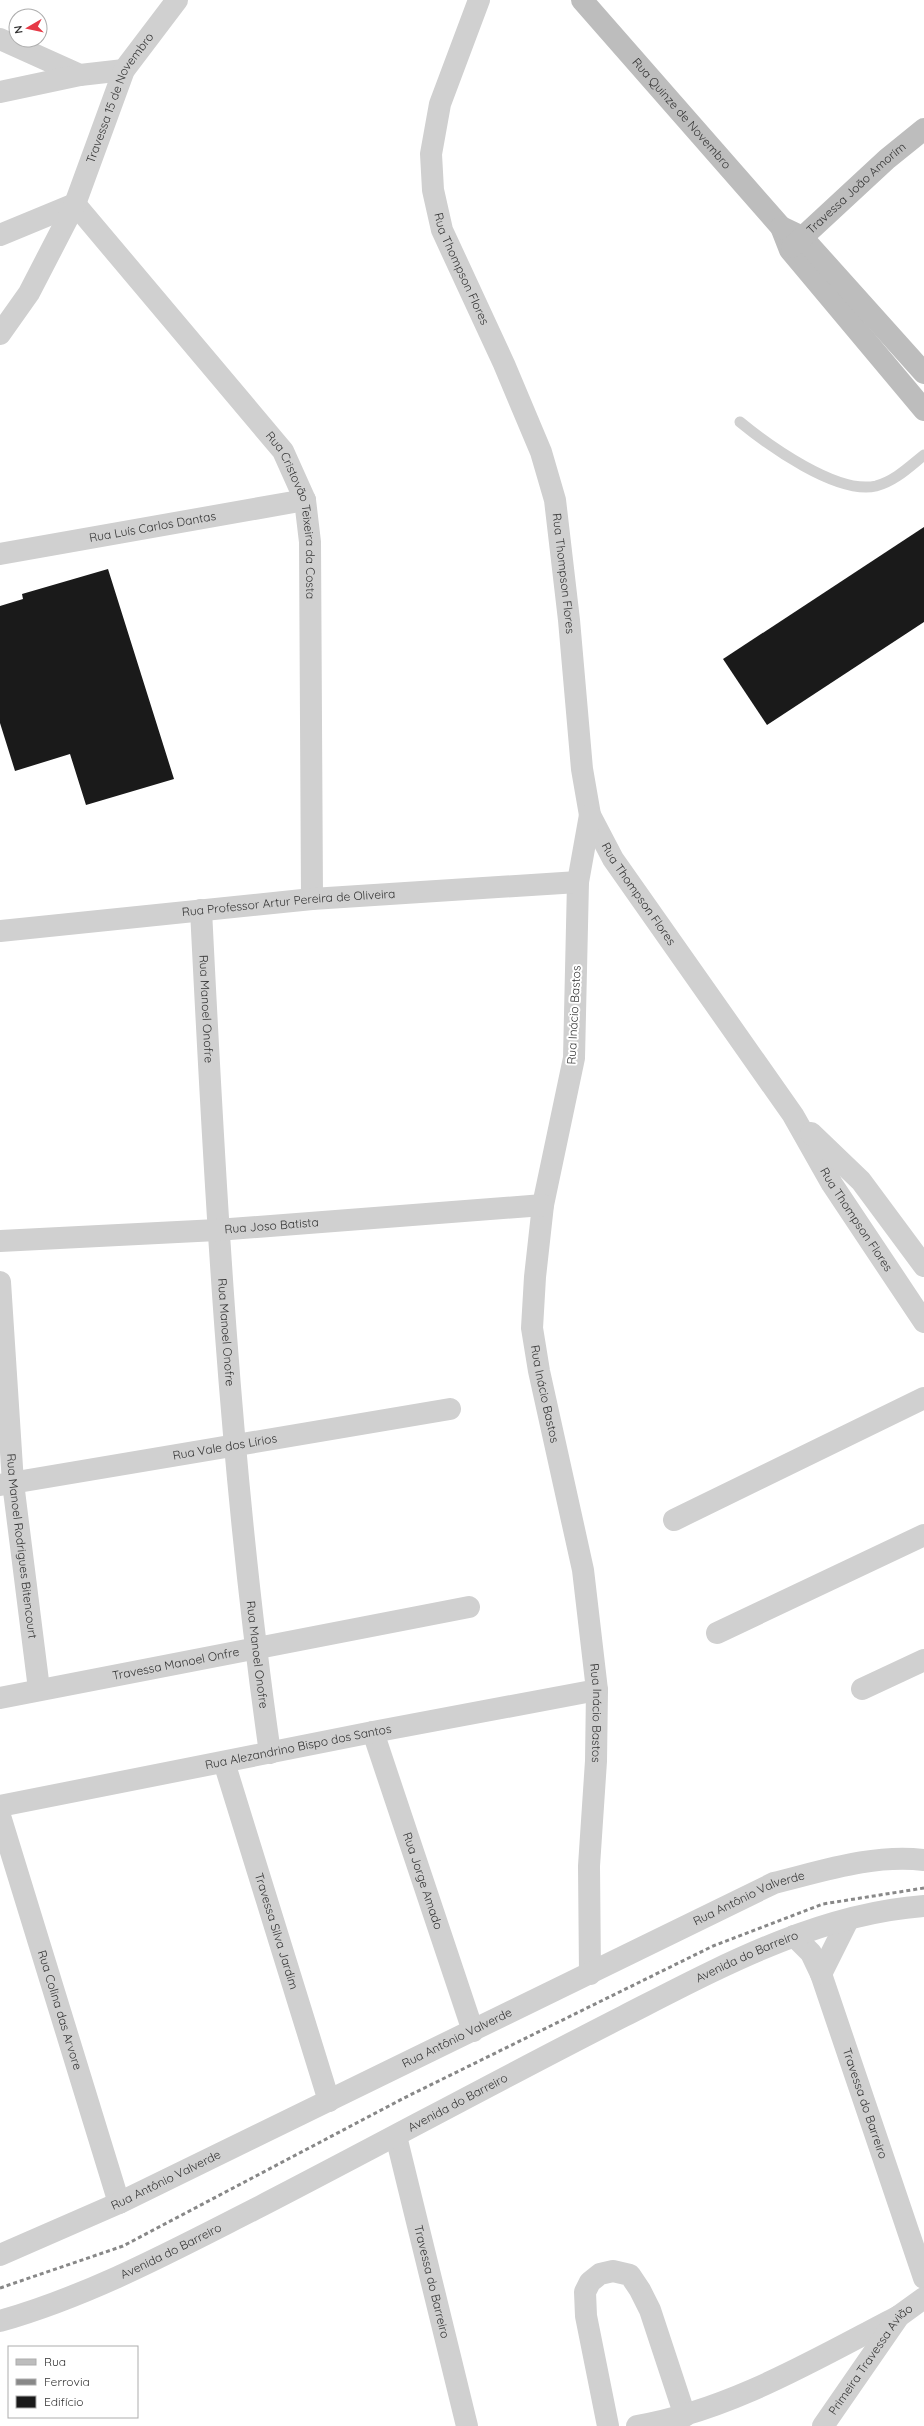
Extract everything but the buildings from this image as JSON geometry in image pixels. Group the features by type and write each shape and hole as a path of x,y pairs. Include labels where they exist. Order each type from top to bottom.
{"main road":[{"name":"Rua Quinze de Novembro","path":"582,0 796,244 924,373"},
{"name":"Travessa João Amorim","path":"796,244 887,159 924,129"},
{"name":"Rua Quinze de Novembro","path":"796,244 924,410"}],"street":[{"name":"Travessa 15 de Novembro","path":"0,334 29,293 75,204 124,70 177,0"},
{"name":"Rua Thompson Flores","path":"479,0 440,104 431,154 432,190 442,230 504,364 538,445 555,500 570,620 582,769 590,815 613,859 793,1115 832,1184 924,1322"},
{"path":"0,39 80,75"},
{"path":"0,92 80,75 124,70"},
{"path":"0,235 75,204"},
{"name":"Rua Cristovão Teixeira da Costa","path":"75,204 284,451 305,500 310,542 312,899"},
{"name":"Rua Luís Carlos Dantas","path":"0,554 305,500"},
{"name":"Rua Inácio Bastos","path":"590,815 578,882 574,1058 543,1204 535,1277 532,1328 539,1371 583,1570 597,1690 596,1760 589,1866 590,1974"},
{"name":"Rua Professor Artur Pereira de Oliveira","path":"0,931 312,899 578,882"},
{"name":"Rua Manoel Onofre","path":"201,910 217,1230 235,1446 255,1648 270,1753"},
{"name":"Rua Thompson Flores","path":"793,1115 861,1181 924,1266"},
{"name":"Rua Joso Batista","path":"0,1241 217,1230 543,1204"},
{"name":"Rua Manoel Rodrigues Bitencourt","path":"0,1282 7,1484 39,1689"},
{"path":"674,1520 924,1398"},
{"name":"Rua Vale dos Lírios","path":"7,1484 450,1409"},
{"path":"717,1633 924,1535"},
{"name":"Travessa Manoel Onfre","path":"0,1698 39,1689 469,1607"},
{"path":"862,1689 924,1660"},
{"name":"Rua Alezandrino Bispo dos Santos","path":"0,1806 373,1732 597,1690"},
{"name":"Rua Jorge Amado","path":"373,1732 473,2031"},
{"name":"Travessa Silva Jardim","path":"224,1762 329,2101"},
{"name":"Rua Colina das Arvore","path":"0,1816 119,2203"},
{"name":"Rua Antônio Valverde","path":"0,2255 119,2203 590,1974 713,1911 774,1883 858,1862 907,1858 924,1860"},
{"name":"Avenida do Barreiro","path":"0,2321 46,2308 103,2285 396,2136 509,2075 697,1978 794,1936 848,1920 904,1907 924,1906"},
{"path":"821,1974 848,1920"},
{"name":"Travessa do Barreiro","path":"794,1936 811,1953 821,1974 924,2278"},
{"name":"Travessa do Barreiro","path":"396,2136 467,2426"},
{"path":"608,2426 586,2316 585,2292 590,2282 600,2274 613,2271 630,2275 640,2290 650,2310 685,2416"},
{"name":"Primeira Travessa Avião","path":"823,2426 899,2316 924,2298"},
{"path":"637,2426 685,2416 768,2382 899,2316"}],"lane":[{"path":"740,422 785,455 811,470 838,481 859,486 873,487 885,483 902,473 924,455"}],"railway":[{"path":"0,2288 123,2246 404,2098 713,1946 823,1904 924,1888"}]}
